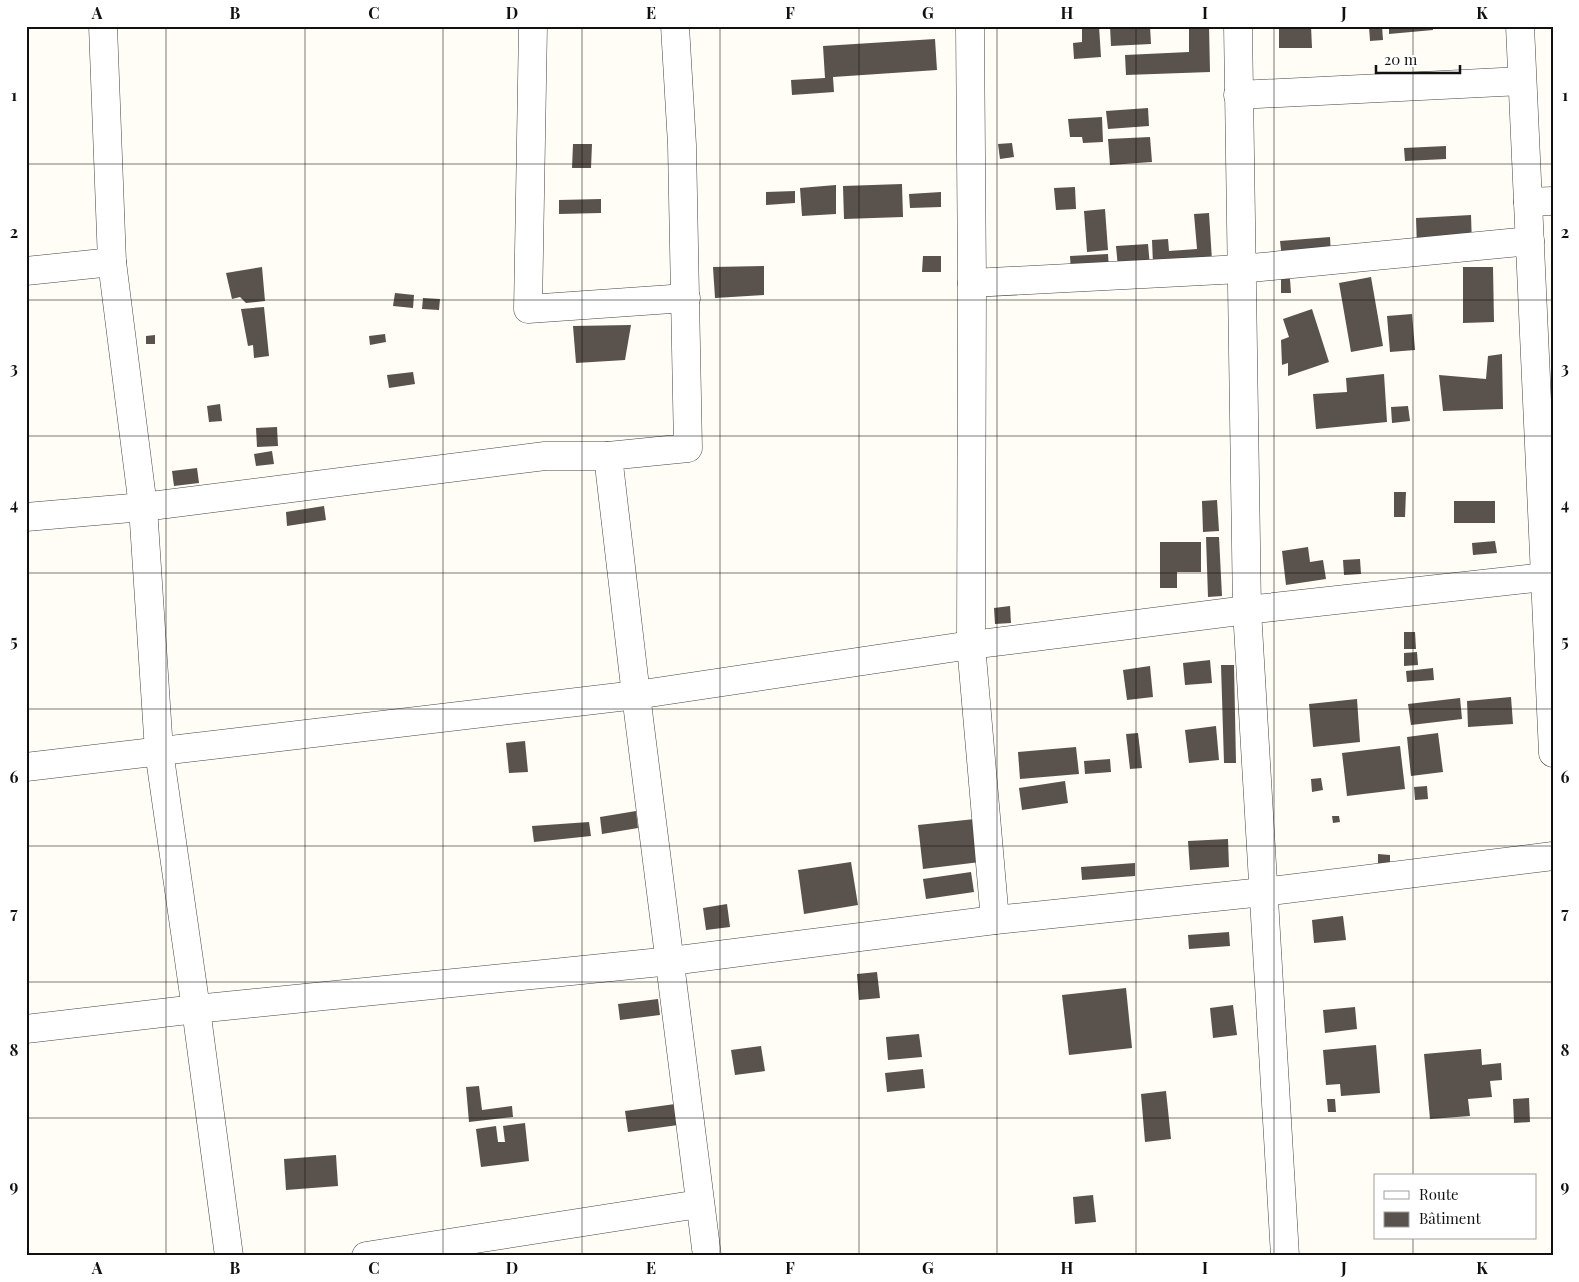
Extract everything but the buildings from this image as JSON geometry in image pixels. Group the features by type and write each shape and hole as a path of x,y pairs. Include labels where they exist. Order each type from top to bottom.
{"street":[{"path":"103,26 112,262 143,507 159,751 229,1256"},
{"path":"533,26 528,309 686,298"},
{"path":"26,517 143,507 546,456 608,456 688,448 682,145 675,26"},
{"path":"970,26 972,284 971,645 995,920"},
{"path":"1238,26 1247,610 1285,1256"},
{"path":"1520,26 1522,81 1540,202 1530,240 1549,576 1553,753"},
{"path":"1238,94 1522,81"},
{"path":"972,284 1241,269 1530,240"},
{"path":"26,271 112,262"},
{"path":"608,456 636,695 707,1256"},
{"path":"26,767 636,695 971,645 1247,610 1549,576"},
{"path":"26,1029 670,961 995,920 1263,892 1553,856"},
{"path":"366,1256 699,1204"}]}
